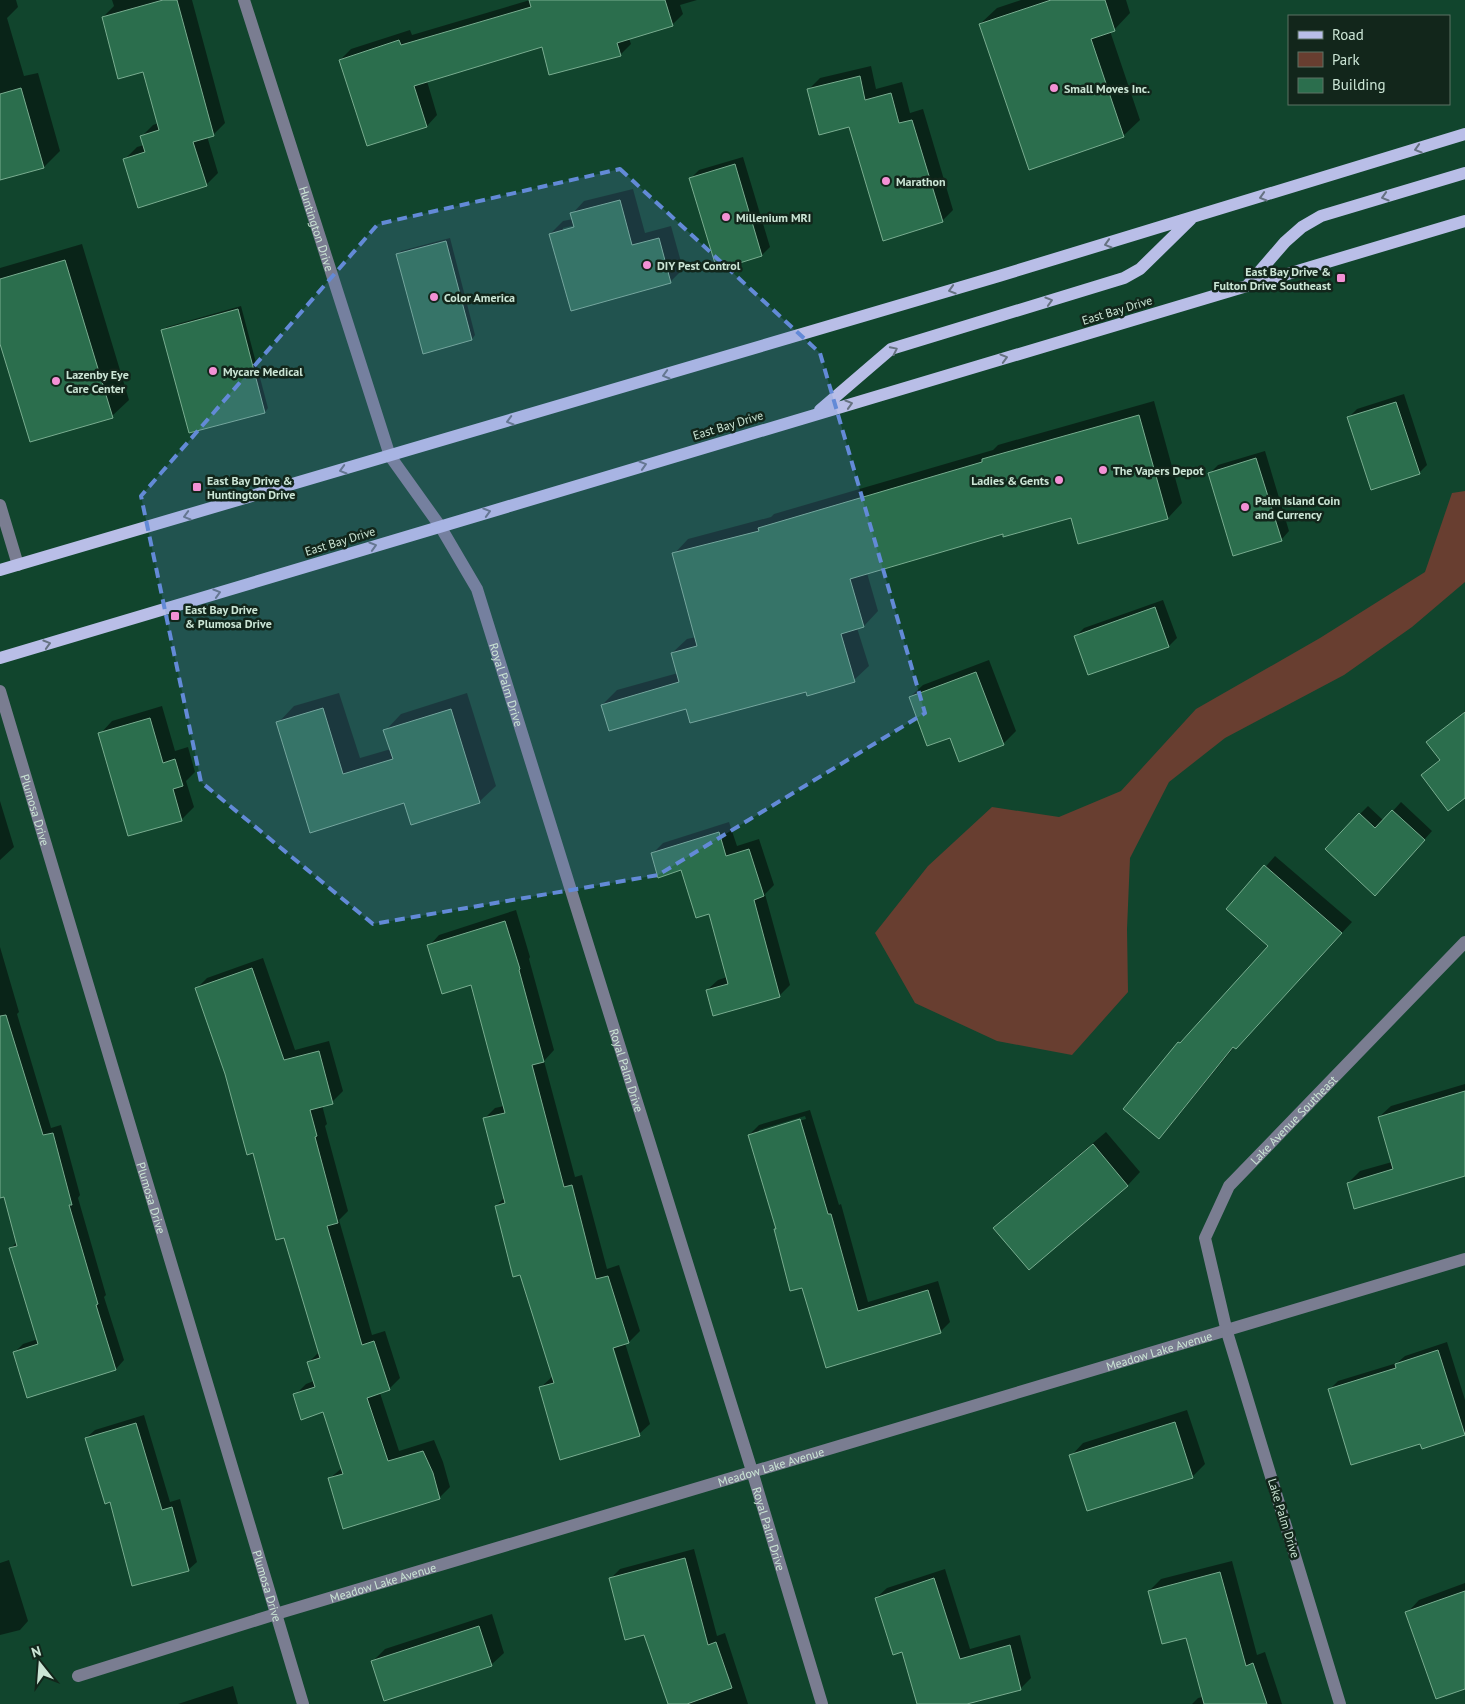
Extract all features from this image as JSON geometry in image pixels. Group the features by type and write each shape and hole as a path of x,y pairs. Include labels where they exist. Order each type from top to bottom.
{"main road":[{"path":"0,570 1192,219 1465,134"},
{"path":"1247,286 1285,242 1302,226 1321,216 1465,173"},
{"path":"816,414 891,349 1124,278 1140,269 1192,219"},
{"name":"East Bay Drive","path":"0,658 1465,221"}],"street":[{"name":"Huntington Drive","path":"248,1 390,456"},
{"name":"Royal Palm Drive","path":"390,456 440,526 477,589 752,1471 822,1704"},
{"path":"0,505 18,565"},
{"name":"Plumosa Drive","path":"0,692 304,1704"},
{"name":"Lake Avenue Southeast","path":"1227,1332 1205,1238 1229,1186 1465,942"},
{"name":"Meadow Lake Avenue","path":"78,1676 276,1614 752,1471 1227,1332 1465,1259"},
{"name":"Lake Palm Drive","path":"1227,1332 1340,1704"}],"highlighted area":[{"path":"620,169 820,353 925,713 658,875 373,924 201,782 141,496 378,224"}],"green space":[{"path":"1465,491 1465,582 1412,627 1344,675 1225,738 1169,782 1130,858 1127,929 1128,992 1072,1055 997,1041 915,1003 875,933 928,866 992,807 1059,817 1121,791 1196,709 1320,638 1425,572 1452,493"}],"building":[{"path":"163,0 177,0 214,136 193,142 207,186 138,208 123,159 145,152 140,136 159,130 143,72 118,79 102,17"},
{"path":"529,0 665,0 673,26 617,43 621,56 549,75 542,47 414,86 427,127 367,146 339,60 399,40 401,45 531,7"},
{"name":"Small Moves Inc.","path":"1051,0 1105,0 1115,31 1091,39 1124,137 1029,170 979,24"},
{"path":"860,76 865,100 891,93 899,123 912,120 943,222 883,241 849,127 819,135 807,89"},
{"path":"21,88 44,168 0,180 0,94"},
{"name":"Millenium MRI","path":"735,164 762,256 717,270 689,178"},
{"path":"620,200 632,245 659,238 671,283 571,311 549,234 574,227 570,213"},
{"name":"Color America","path":"446,241 472,340 423,354 396,254"},
{"name":"Lazenby Eye Care Center","path":"65,260 113,418 30,442 0,344 0,279"},
{"name":"Mycare Medical","path":"238,309 265,413 189,433 161,330"},
{"path":"1396,402 1420,474 1371,490 1347,417"},
{"path":"1139,415 1168,519 1078,544 1071,518 1003,537 1003,534 850,579 864,627 841,634 855,682 807,696 806,692 690,723 686,709 609,731 601,705 679,682 671,653 697,646 672,553 759,531 758,528 982,462 982,459"},
{"name":"Palm Island Coin and Currency","path":"1256,458 1282,541 1233,556 1208,473"},
{"path":"1155,607 1169,647 1088,675 1074,636"},
{"path":"976,672 1004,745 959,762 950,738 927,746 909,697"},
{"path":"323,708 343,774 393,759 383,730 451,709 480,803 411,825 404,803 310,833 276,722"},
{"path":"1465,712 1465,798 1448,811 1421,775 1440,760 1426,742"},
{"path":"150,718 163,763 175,759 183,786 173,789 182,821 128,836 98,733"},
{"path":"1392,810 1425,840 1375,896 1325,849 1359,813 1375,828"},
{"path":"719,832 726,856 749,849 764,896 754,900 780,997 713,1016 706,990 728,984 709,914 696,918 681,870 658,878 651,853"},
{"path":"1264,865 1342,933 1236,1049 1233,1047 1159,1139 1123,1109 1178,1042 1180,1043 1268,946 1226,909"},
{"path":"505,921 520,969 544,1062 532,1065 564,1187 572,1185 596,1279 608,1276 629,1343 613,1348 640,1436 560,1460 539,1387 554,1383 520,1275 513,1277 495,1206 505,1203 483,1118 505,1113 471,985 442,994 427,945"},
{"path":"252,968 284,1060 319,1051 333,1104 310,1110 317,1136 315,1137 338,1223 327,1226 362,1345 374,1341 390,1390 367,1398 388,1461 423,1451 433,1473 440,1499 343,1529 328,1478 343,1474 323,1412 301,1420 293,1394 315,1387 307,1362 320,1358 284,1238 276,1240 253,1153 247,1155 225,1074 195,988"},
{"path":"6,1015 43,1135 53,1133 72,1205 69,1205 116,1370 27,1398 13,1352 38,1344 9,1248 17,1246 4,1197 0,1198 0,1016"},
{"path":"1465,1091 1465,1176 1354,1209 1347,1183 1393,1169 1378,1117"},
{"path":"800,1119 828,1214 831,1214 858,1311 928,1290 941,1333 826,1368 802,1288 790,1291 774,1229 776,1229 748,1135"},
{"path":"1093,1144 1128,1186 1029,1270 993,1228"},
{"path":"1438,1350 1465,1435 1422,1449 1420,1444 1351,1465 1328,1389 1396,1368 1395,1364"},
{"path":"1175,1422 1193,1478 1087,1511 1069,1455"},
{"path":"136,1423 162,1510 172,1507 189,1571 132,1586 110,1502 105,1504 85,1438"},
{"path":"685,1558 708,1645 716,1642 732,1688 687,1704 668,1704 644,1635 625,1640 609,1578"},
{"path":"1220,1572 1246,1666 1253,1663 1267,1704 1204,1704 1186,1638 1162,1644 1148,1591"},
{"path":"934,1578 960,1659 1010,1645 1021,1690 967,1704 917,1704 902,1652 893,1655 875,1598"},
{"path":"1465,1591 1465,1689 1436,1699 1405,1612"},
{"path":"479,1626 492,1666 384,1701 371,1661"}],"place":[{"name":"Small Moves Inc.","path":"1054,88"},
{"name":"Marathon","path":"886,181"},
{"name":"Millenium MRI","path":"726,217"},
{"name":"DIY Pest Control","path":"647,265"},
{"name":"East Bay Drive & Fulton Drive Southeast","path":"1341,278"},
{"name":"Color America","path":"434,297"},
{"name":"Mycare Medical","path":"213,371"},
{"name":"Lazenby Eye Care Center","path":"56,381"},
{"name":"The Vapers Depot","path":"1103,470"},
{"name":"Ladies & Gents","path":"1059,480"},
{"name":"East Bay Drive & Huntington Drive","path":"197,487"},
{"name":"Palm Island Coin and Currency","path":"1245,507"},
{"name":"East Bay Drive & Plumosa Drive","path":"175,616"}]}
